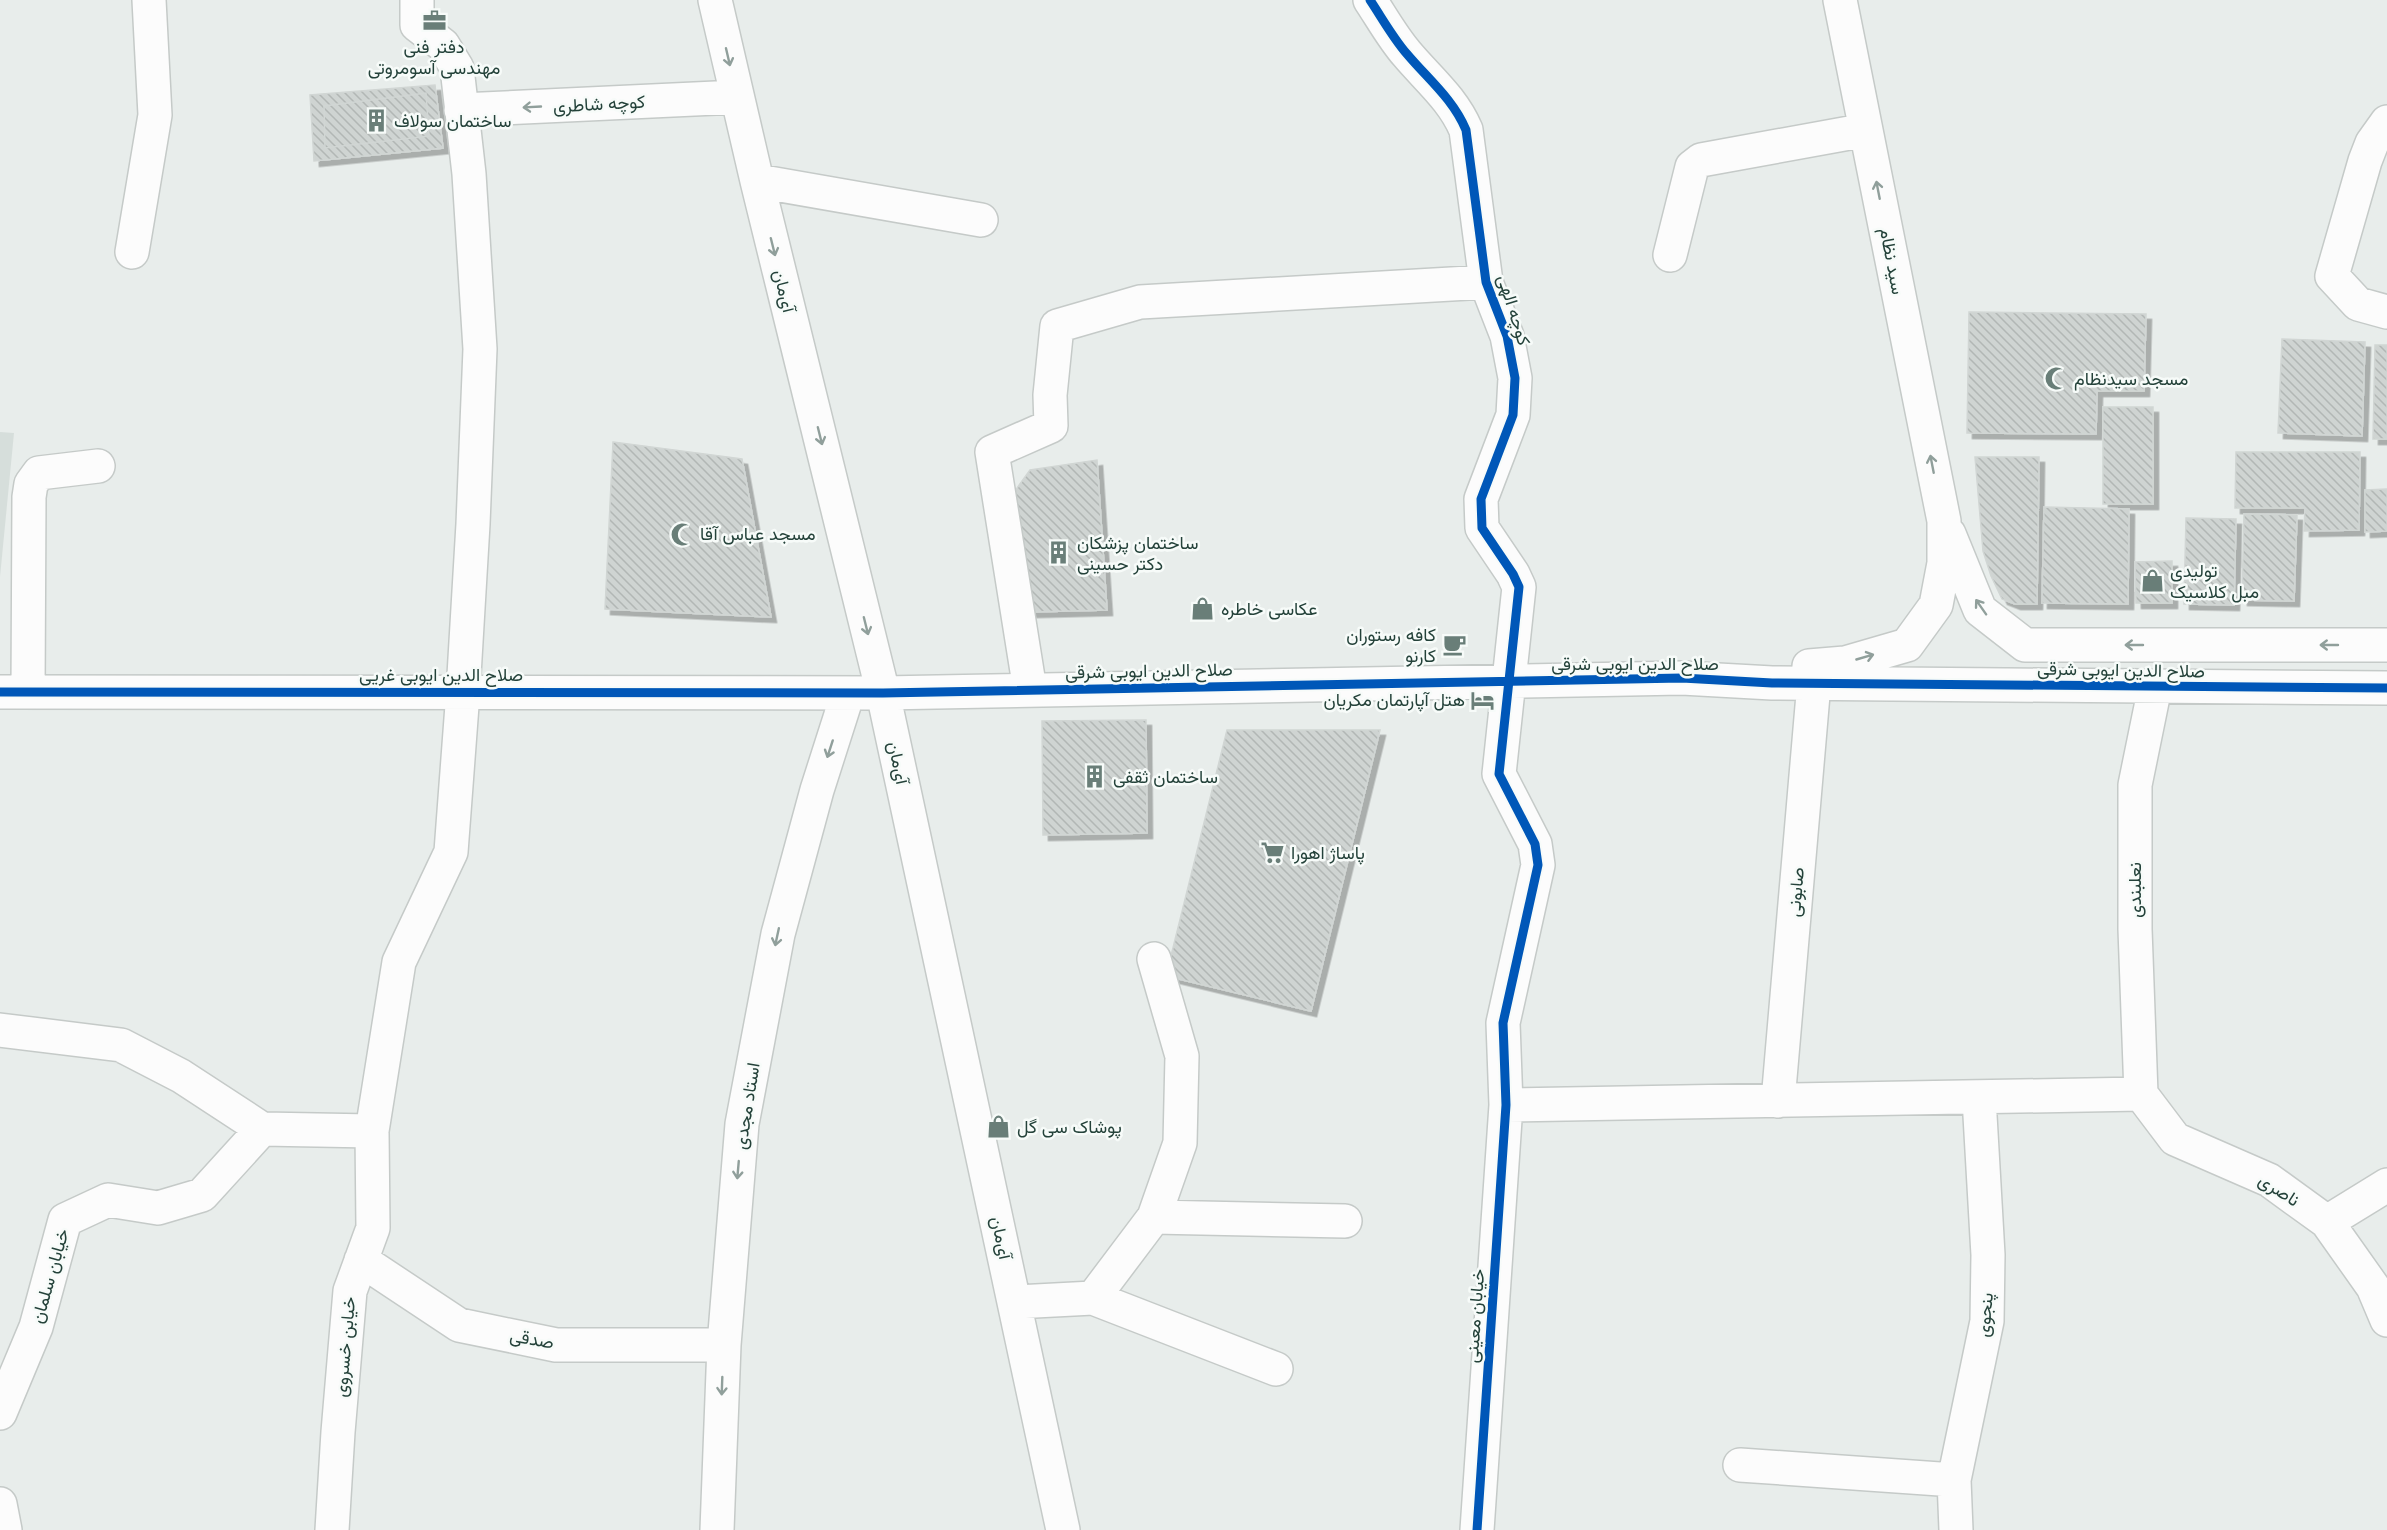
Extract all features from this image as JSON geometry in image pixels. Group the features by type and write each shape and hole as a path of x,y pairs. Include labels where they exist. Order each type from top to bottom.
{"street":[{"path":"132,252 155,115 149,0"},
{"name":"خیابن خسروی","path":"332,1530 350,1290 373,1228 372,1131 399,962 451,852 464,692 480,349 469,174 457,68 442,45 417,25 417,0"},
{"name":"آی‌مان","path":"715,0 757,181 883,693 1063,1530"},
{"name":"کوچه الهی","path":"1370,0 1406,52 1459,113 1466,130 1486,282 1507,336 1515,378 1513,415 1480,499 1482,528 1513,574 1519,587 1499,774 1535,844 1539,865 1503,1023 1506,1105"},
{"name":"سید نظام","path":"1840,0 1944,521"},
{"name":"کوچه شاطری","path":"461,110 737,97"},
{"path":"2373,308 2332,276 2365,161 2372,143 2387,122"},
{"path":"1670,255 1692,167 1701,160 1866,130"},
{"path":"757,181 981,220"},
{"path":"1030,690 992,452 1051,426 1050,395 1058,326 1140,302 1486,282"},
{"path":"14,692 31,484 39,473 98,466"},
{"path":"1682,678 1845,663 1907,645 1936,605 1944,563 1944,521"},
{"name":"صلاح الدین ایوبی شرقی","path":"1944,521 1980,610 2025,645 2387,645"},
{"name":"صلاح الدین ایوبی شرقی","path":"883,693 1682,678 1814,683 2387,688"},
{"name":"صابونی","path":"1778,1101 1814,683"},
{"name":"نعلبندی","path":"2141,1094 2135,929 2134,785 2155,687"},
{"name":"صلاح الدین ایوبی غریی","path":"14,692 883,693"},
{"name":"استاد مجدی","path":"717,1530 724,1345 742,1124 777,934 817,790 848,693"},
{"path":"1094,1298 1154,1217 1180,1143 1182,1056 1154,959"},
{"path":"0,1030 121,1045 181,1076 262,1129 372,1131"},
{"path":"1506,1105 2141,1094"},
{"name":"ناصری","path":"2141,1094 2175,1139 2269,1180 2327,1222 2373,1287 2387,1320"},
{"name":"پنجوی","path":"1956,1530 1954,1480 1987,1321 1988,1255 1979,1098"},
{"name":"خیابان معینی","path":"1477,1530 1506,1105"},
{"name":"خیابان سلمان","path":"0,1413 36,1327 65,1220 108,1200 158,1208 202,1195 262,1129"},
{"path":"2327,1222 2387,1185"},
{"path":"1154,1217 1346,1221"},
{"name":"صدقی","path":"361,1260 459,1325 556,1345 724,1345"},
{"path":"1015,1302 1094,1298 1276,1369"},
{"path":"1740,1465 1954,1480"},
{"path":"0,1504 5,1530"}],"shaded area":[{"path":"0,432 14,433 0,577"}],"building":[{"name":"ساختمان سولاف","path":"435,85 443,148 314,161 310,95"},
{"path":"426,93 429,136 325,148 324,106"},
{"name":"مسجد سیدنظام","path":"1969,312 2146,314 2144,391 2097,391 2096,434 1967,433"},
{"path":"2282,339 2365,342 2362,436 2278,433"},
{"path":"2375,345 2387,345 2387,439 2373,439"},
{"path":"2103,407 2153,407 2153,504 2103,504"},
{"name":"مسجد عباس آقا","path":"613,442 742,459 771,617 605,609"},
{"path":"2236,452 2360,452 2359,530 2304,531 2305,508 2235,508"},
{"path":"1975,457 2039,457 2037,604 2015,604 2002,599 1991,576 1983,551"},
{"name":"ساختمان پزشکان دکتر حسینی","path":"1097,460 1107,610 1031,612 1012,495 1030,470"},
{"path":"2387,489 2387,531 2365,532 2365,490"},
{"path":"2044,507 2129,509 2128,604 2042,603"},
{"path":"2244,514 2297,515 2294,601 2242,600"},
{"path":"2186,518 2236,519 2234,605 2184,604"},
{"path":"2172,561 2172,603 2136,603 2135,562"},
{"name":"ساختمان ثقفی","path":"1146,720 1147,833 1043,835 1042,721"},
{"name":"پاساژ اهورا","path":"1227,730 1380,730 1311,1011 1166,976"}],"cycle path":[{"path":"1370,0 1402,48 1447,99 1466,130 1486,282 1507,336 1515,378 1513,415 1481,499 1482,528 1513,574 1519,587 1499,774 1535,844 1538,865 1503,1023 1506,1105 1477,1530"},
{"path":"0,692 883,693 1682,678 1772,683 2387,688"}],"place":[{"name":"دفتر فنی مهندسی آسومروتی","path":"434,21"},
{"name":"ساختمان سولاف","path":"376,121"},
{"name":"مسجد سیدنظام","path":"2056,379"},
{"name":"مسجد عباس آقا","path":"682,534"},
{"name":"ساختمان پزشکان دکتر حسینی","path":"1059,553"},
{"name":"تولیدی مبل کلاسیک","path":"2152,581"},
{"name":"عکاسی خاطره","path":"1203,609"},
{"name":"کافه رستوران کارنو","path":"1454,645"},
{"name":"هتل آپارتمان مکریان","path":"1483,700"},
{"name":"ساختمان ثقفی","path":"1095,777"},
{"name":"پاساژ اهورا","path":"1273,853"},
{"name":"پوشاک سی گل","path":"999,1127"}]}
